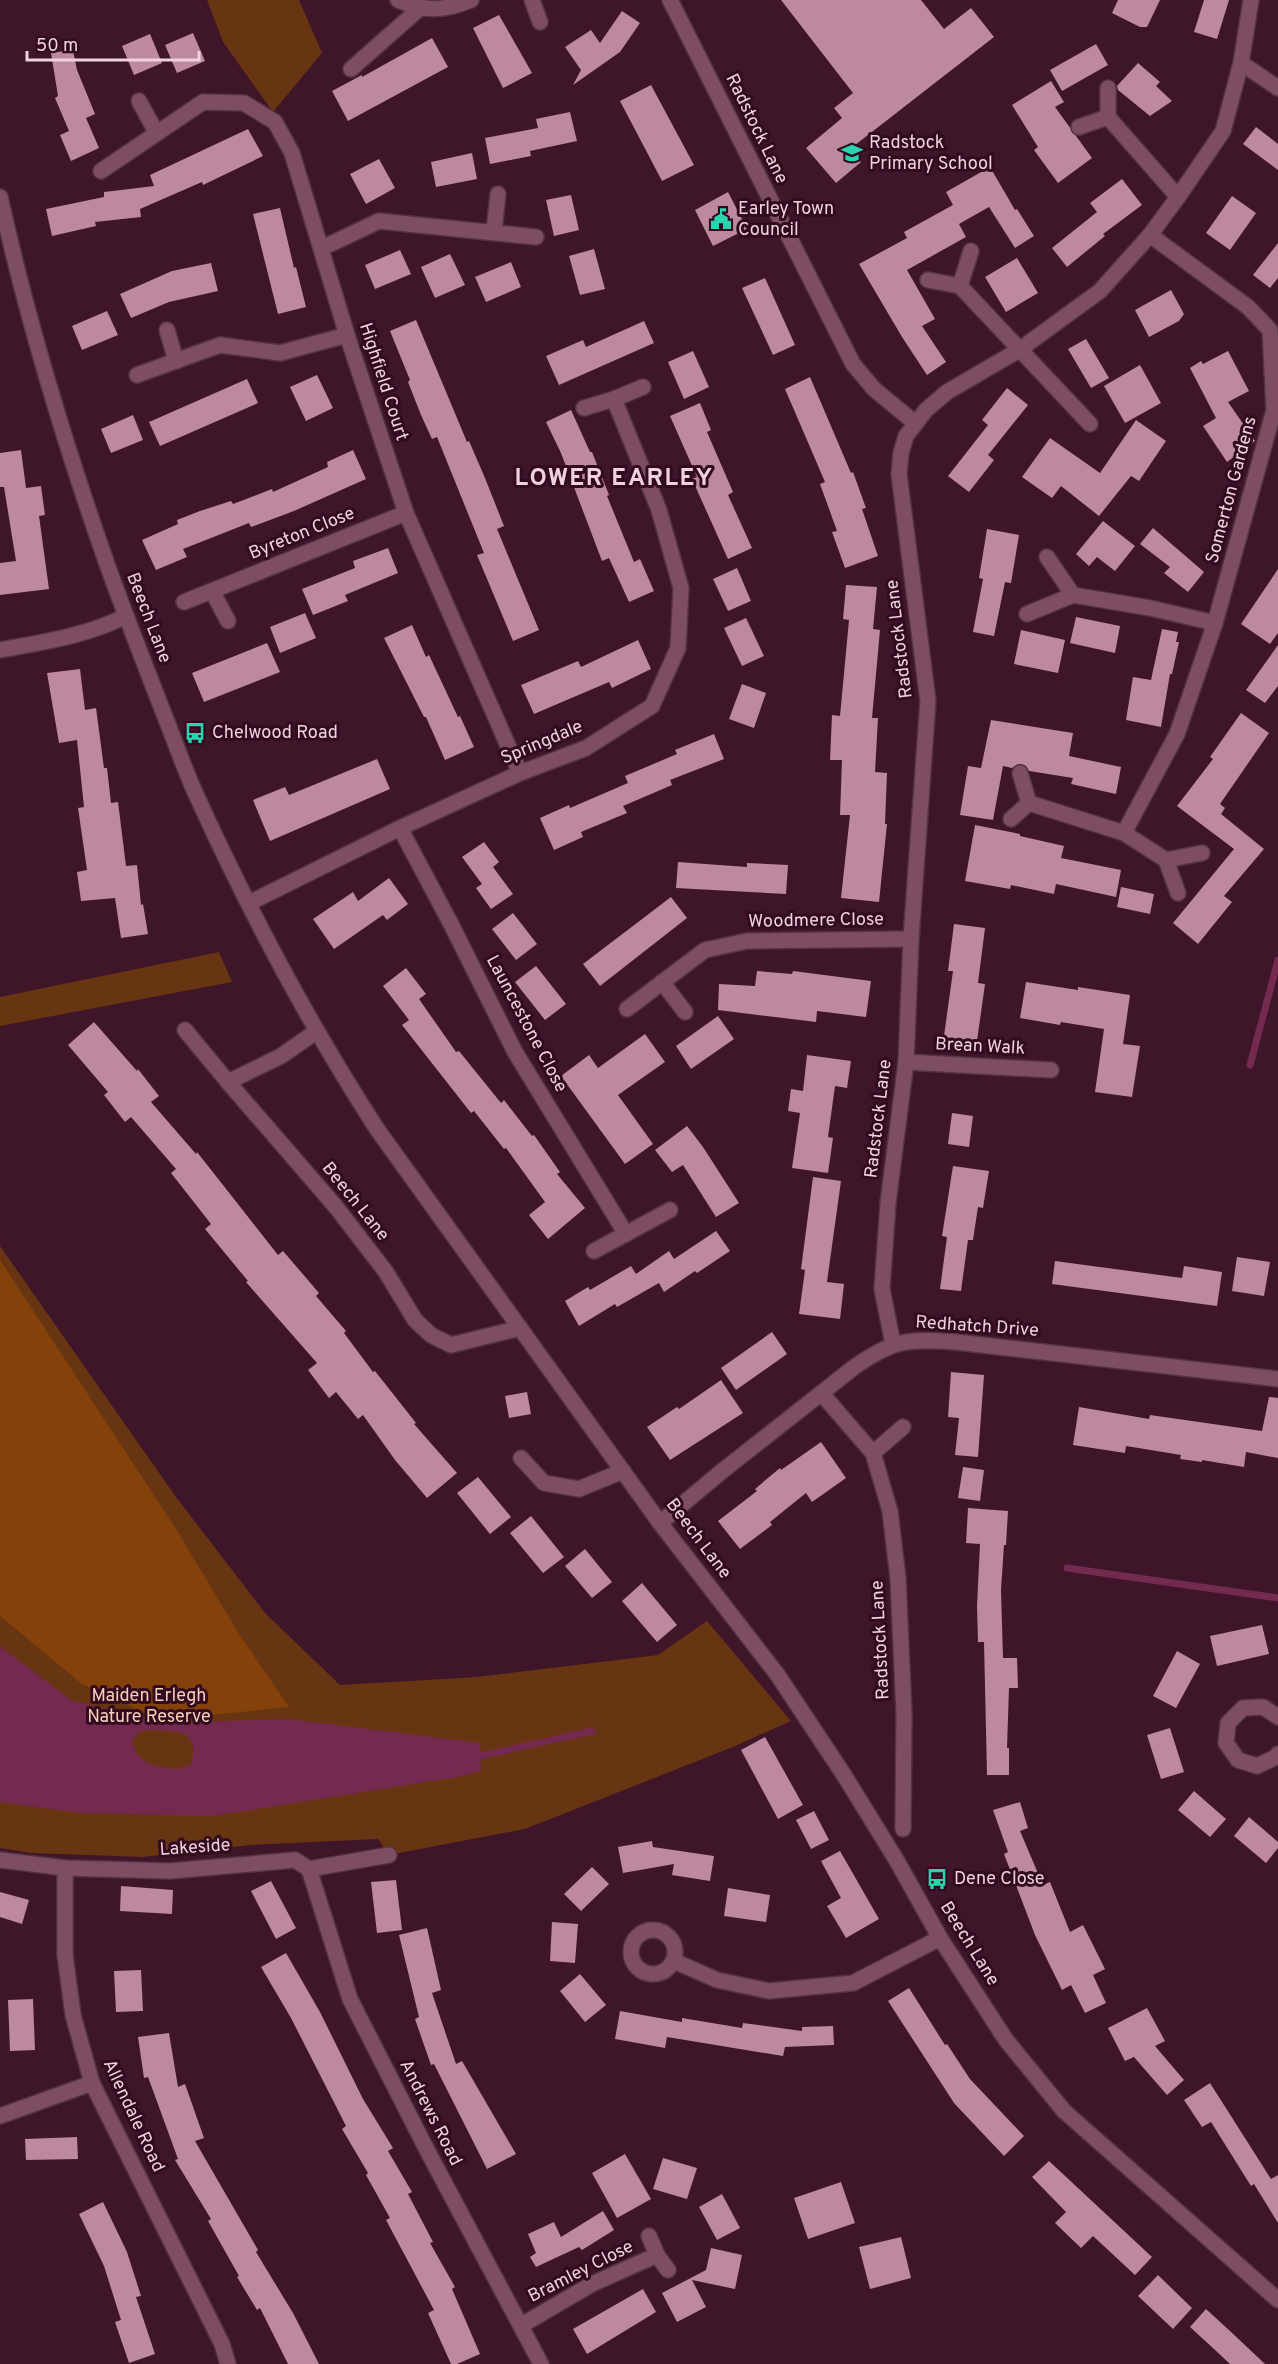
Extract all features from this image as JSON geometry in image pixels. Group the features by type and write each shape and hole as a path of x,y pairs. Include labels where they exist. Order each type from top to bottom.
{"street":[{"path":"398,0 419,9 454,7 471,0"},
{"path":"532,0 540,22"},
{"name":"Radstock Lane","path":"670,0 853,364 874,389 915,423 906,436 901,453 899,474 928,701 911,939 906,1062 888,1203 882,1289 893,1344"},
{"path":"915,423 946,392 1019,350 1100,291 1150,235 1223,131 1241,63 1251,0"},
{"path":"351,69 419,9"},
{"path":"1241,63 1278,88"},
{"path":"1108,88 1108,117 1178,197"},
{"path":"139,101 156,132"},
{"name":"Highfield Court","path":"101,171 203,102 244,103 275,122 292,153 346,335 406,513 520,773"},
{"path":"1079,127 1108,117"},
{"path":"494,231 498,194"},
{"name":"Beech Lane","path":"0,197 45,378 72,465 126,616 193,789 293,990 317,1031 377,1129 660,1523 777,1674 844,1775 897,1861 940,1938 1006,2040 1064,2111 1278,2300"},
{"path":"322,248 380,221 536,237"},
{"name":"Somerton Gardens","path":"1124,833 1177,734 1215,623 1274,410 1274,324 1150,235"},
{"path":"960,286 971,251"},
{"path":"928,280 960,286 1090,424"},
{"path":"166,330 176,361"},
{"path":"137,375 220,345 280,353 346,335"},
{"path":"584,408 643,387"},
{"name":"Springdale","path":"249,903 400,828 520,773 586,748 652,706 678,648 681,588 659,510 614,399"},
{"name":"Byreton Close","path":"184,602 406,513"},
{"path":"1047,557 1073,595"},
{"path":"212,591 228,621"},
{"path":"1027,614 1073,595 1150,608 1215,623"},
{"path":"0,650 81,634 126,616"},
{"path":"1020,773 1029,803"},
{"path":"1029,803 1124,833 1166,860 1178,894"},
{"path":"1011,819 1029,803"},
{"name":"Launcestone Close","path":"400,828 453,926 515,1052 626,1234"},
{"path":"1166,860 1202,853"},
{"name":"Woodmere Close","path":"627,1010 705,950 747,941 911,939"},
{"path":"662,982 685,1012"},
{"name":"Beech Lane","path":"185,1030 336,1207 386,1272 415,1320 431,1335 451,1345 520,1328"},
{"path":"228,1082 281,1056 317,1031"},
{"name":"Brean Walk","path":"906,1062 1051,1070"},
{"path":"594,1251 670,1210"},
{"name":"Redhatch Drive","path":"660,1523 721,1472 873,1353 893,1344 921,1339 956,1342 1278,1379"},
{"name":"Radstock Lane","path":"822,1394 873,1454 890,1510 898,1578 904,1713 903,1829"},
{"path":"873,1454 903,1427"},
{"path":"520,1458 544,1483 579,1489 624,1471"},
{"path":"1277,1756 1257,1766 1238,1760 1226,1743 1228,1723 1243,1708 1263,1707 1278,1717"},
{"name":"Lakeside","path":"0,1860 65,1868 170,1871 295,1860 309,1869 389,1855"},
{"name":"Allendale Road","path":"65,1868 65,1955 73,2015 92,2083 222,2344 228,2364"},
{"name":"Andrews Road","path":"309,1869 350,1999 428,2152 542,2364"},
{"path":"674,1961 717,1980 768,1991 853,1983 940,1938"},
{"path":"0,2116 92,2083"},
{"name":"Bramley Close","path":"650,2236 657,2255 668,2270"},
{"name":"Bramley Close","path":"522,2325 592,2284 657,2255"}],"green space":[{"path":"207,0 299,0 322,53 273,112 223,42"},
{"path":"219,952 232,982 0,1026 0,997"},
{"name":"Maiden Erlegh Nature Reserve","path":"0,1246 176,1497 266,1614 340,1685 477,1677 658,1655 707,1621 791,1721 733,1747 525,1829 389,1855 378,1839 251,1845 143,1857 31,1853 0,1848"},
{"path":"0,1260 176,1529 239,1634 289,1707 162,1720 82,1684 0,1616"}],"shaded area":[{"path":"0,1646 71,1700 161,1723 289,1719 480,1743 481,1771 457,1777 213,1816 80,1813 0,1802","holes":["175,1731 189,1737 193,1752 191,1764 180,1768 166,1768 152,1764 139,1756 132,1741 139,1732"]}],"building":[{"path":"781,0 921,0 944,29 971,8 994,37 850,149 861,162 836,183 806,148 842,118 834,108 853,93"},
{"path":"1118,0 1160,0 1147,27 1140,27 1112,13"},
{"path":"1204,0 1229,0 1217,39 1194,32"},
{"path":"622,11 640,23 620,52 573,85 581,70 565,47 591,30 600,43"},
{"path":"499,15 532,73 503,88 473,28"},
{"path":"193,33 205,61 177,73 165,45"},
{"path":"150,34 162,63 134,75 122,46"},
{"path":"432,38 448,67 348,121 332,91"},
{"path":"1096,44 1108,65 1062,91 1050,70"},
{"path":"73,50 77,70 95,114 86,118 99,148 71,161 60,135 69,131 55,98 58,96 51,53"},
{"path":"1138,63 1160,82 1156,86 1172,101 1150,116 1118,90 1117,86"},
{"path":"1051,81 1064,102 1055,107 1092,158 1058,183 1034,150 1038,147 1012,105"},
{"path":"651,85 694,165 662,181 620,101"},
{"path":"570,112 577,141 530,151 531,156 490,164 485,138 538,128 536,119"},
{"path":"1256,127 1278,144 1278,170 1243,144"},
{"path":"248,129 263,156 203,185 202,182 140,209 141,217 95,222 96,226 52,236 46,209 104,197 104,192 154,186 150,175"},
{"path":"472,153 477,179 436,187 431,162"},
{"path":"379,159 395,188 366,204 350,174"},
{"path":"990,167 1015,210 1017,209 1034,236 1015,248 989,207 959,224 966,237 907,270 935,319 922,326 946,362 927,375 859,264 907,238 904,232 953,205 946,192"},
{"path":"1122,179 1142,205 1103,234 1105,236 1067,267 1052,248 1097,212 1090,203"},
{"name":"Earley Town Council","path":"728,192 747,229 713,246 695,210"},
{"path":"571,195 579,230 554,236 546,200"},
{"path":"1232,196 1256,213 1230,250 1206,233"},
{"path":"280,208 306,307 278,314 253,214"},
{"path":"1278,243 1278,278 1270,288 1253,275"},
{"path":"594,249 605,289 580,295 569,256"},
{"path":"400,250 411,274 375,289 365,265"},
{"path":"450,254 465,285 435,298 421,267"},
{"path":"1017,258 1038,293 1006,312 985,277"},
{"path":"511,262 521,287 486,302 475,277"},
{"path":"211,263 218,291 169,302 131,318 120,294 172,271"},
{"path":"765,278 795,345 773,355 742,288"},
{"path":"1171,290 1184,314 1179,321 1149,337 1135,310"},
{"path":"107,311 118,335 82,350 72,326"},
{"path":"416,320 467,442 469,441 485,478 504,526 497,529 539,630 513,641 477,555 484,553 437,437 432,439 421,415 390,331"},
{"path":"644,321 654,343 559,385 546,356 583,340 586,347"},
{"path":"1086,339 1109,378 1091,388 1068,349"},
{"path":"693,351 709,387 684,399 668,362"},
{"path":"1228,351 1249,391 1228,402 1255,441 1227,462 1203,426 1216,418 1190,368 1201,361 1203,364"},
{"path":"1140,365 1161,403 1125,423 1104,386"},
{"path":"317,375 333,408 306,421 290,387"},
{"path":"810,377 851,473 853,472 866,508 862,509 878,556 845,568 832,532 837,531 820,484 825,482 785,389"},
{"path":"247,379 258,403 160,446 149,422"},
{"path":"1007,388 1028,405 988,455 994,460 969,492 948,476 988,425 982,420"},
{"path":"700,403 711,430 707,432 733,492 728,495 752,548 728,559 692,479 697,477 670,416"},
{"path":"571,410 592,452 634,562 640,559 654,591 629,602 609,558 602,561 561,453 546,422"},
{"path":"133,415 143,440 111,453 101,429"},
{"path":"1136,420 1166,441 1139,481 1131,476 1099,516 1061,486 1052,498 1022,477 1050,438 1100,473"},
{"path":"21,450 26,488 41,486 45,515 39,516 49,589 0,595 0,563 16,561 4,487 0,487 0,453"},
{"path":"353,450 366,479 294,511 251,527 249,523 183,549 187,557 156,570 142,540 178,524 177,520 200,511 231,501 233,504 272,489 273,492 328,467 327,462"},
{"path":"1103,521 1135,546 1115,571 1097,557 1089,566 1076,554"},
{"path":"1153,528 1204,572 1188,592 1164,573 1170,567 1140,544"},
{"path":"987,529 1019,535 1011,583 1005,582 994,636 973,632 983,579 979,578"},
{"path":"388,548 398,573 345,595 348,601 313,615 302,589 355,568 353,561"},
{"path":"737,568 751,601 728,611 713,579"},
{"path":"1278,569 1278,633 1270,644 1241,624"},
{"path":"846,585 877,587 873,629 880,630 872,718 878,718 875,772 887,773 885,824 887,824 879,902 841,898 850,815 840,815 842,760 830,760 832,715 840,716 849,620 843,619"},
{"path":"305,613 316,638 280,653 270,627"},
{"path":"1076,617 1120,626 1115,653 1070,643"},
{"path":"746,618 764,656 742,666 724,628"},
{"path":"412,625 426,657 429,655 474,747 445,760 426,717 384,638"},
{"path":"1162,629 1178,632 1176,642 1179,642 1172,674 1170,674 1161,727 1126,720 1133,677 1151,680"},
{"path":"1021,630 1065,640 1058,673 1014,664"},
{"path":"638,640 651,669 612,688 609,682 534,714 521,685 578,661 581,667"},
{"path":"267,643 280,672 204,702 192,673"},
{"path":"1278,645 1278,686 1265,703 1246,690"},
{"path":"80,669 85,710 96,708 111,803 118,802 126,866 137,865 141,905 143,904 148,934 121,938 115,898 81,901 77,872 87,870 78,808 84,807 77,740 59,743 47,673"},
{"path":"742,684 766,693 754,728 729,719"},
{"path":"1241,713 1269,733 1220,804 1225,808 1221,814 1264,849 1224,896 1232,902 1198,944 1173,923 1234,849 1177,806 1213,759 1210,757"},
{"path":"991,720 1073,733 1069,756 1121,767 1116,794 1071,784 1073,778 1029,771 1026,766 1018,764 1012,768 1003,766 993,820 960,815 968,766 981,768"},
{"path":"714,734 724,759 670,780 672,785 623,806 627,813 581,832 583,837 554,850 540,818 628,783 625,776 677,754 675,750"},
{"path":"377,759 390,789 270,841 253,800 285,787 289,795"},
{"path":"975,825 1064,846 1061,858 1121,870 1116,897 1056,884 1054,894 1011,885 1010,889 965,881"},
{"path":"484,842 499,862 493,867 513,894 491,909 476,888 482,884 462,857"},
{"path":"678,862 747,867 747,863 788,865 786,894 676,888"},
{"path":"389,878 408,904 387,920 383,915 334,949 313,919 353,892 358,901"},
{"path":"1121,887 1154,894 1150,914 1117,907"},
{"path":"671,897 687,918 600,986 583,964"},
{"path":"513,913 537,944 516,960 492,929"},
{"path":"954,924 985,928 978,983 985,984 976,1048 943,1043 953,971 948,971"},
{"path":"536,966 566,1004 545,1020 515,982"},
{"path":"406,968 426,994 419,999 456,1052 459,1051 501,1103 504,1100 532,1136 534,1135 560,1172 557,1174 585,1208 548,1239 529,1215 545,1202 506,1148 504,1149 474,1111 471,1113 402,1025 409,1020 383,986"},
{"path":"757,971 792,974 793,971 871,981 866,1017 817,1011 816,1022 718,1010 719,984 755,986"},
{"path":"1026,982 1130,995 1123,1044 1140,1046 1132,1097 1095,1092 1104,1029 1020,1018"},
{"path":"718,1016 734,1039 691,1069 676,1046"},
{"path":"94,1022 137,1071 138,1069 159,1096 151,1102 196,1154 197,1152 278,1255 283,1251 319,1293 316,1296 346,1331 344,1333 373,1372 375,1371 416,1423 414,1424 457,1473 427,1498 395,1460 363,1415 358,1419 336,1392 329,1398 308,1370 317,1363 246,1282 248,1281 205,1229 211,1224 171,1173 176,1169 131,1117 125,1122 104,1095 108,1092 68,1045"},
{"path":"645,1034 665,1062 618,1095 653,1144 625,1164 561,1076 589,1055 598,1068"},
{"path":"807,1055 851,1061 847,1088 835,1086 828,1137 833,1138 828,1173 792,1168 800,1113 788,1111 791,1089 803,1091"},
{"path":"952,1113 973,1116 969,1147 948,1144"},
{"path":"687,1126 739,1203 716,1217 683,1165 672,1172 655,1150"},
{"path":"953,1166 989,1171 983,1208 978,1207 973,1240 968,1240 961,1291 940,1289 947,1237 942,1236"},
{"path":"813,1177 841,1181 827,1282 844,1284 840,1319 799,1314 805,1270 801,1269"},
{"path":"716,1231 730,1251 664,1292 659,1283 617,1307 615,1304 579,1326 565,1301 588,1287 590,1290 631,1266 636,1274 669,1251 674,1259"},
{"path":"1237,1257 1270,1262 1264,1296 1232,1291"},
{"path":"1055,1261 1182,1278 1184,1266 1222,1272 1217,1306 1052,1284"},
{"path":"772,1332 787,1354 736,1390 721,1368"},
{"path":"951,1372 984,1375 978,1457 955,1455 959,1418 948,1417"},
{"path":"721,1380 743,1413 670,1460 647,1427 677,1407 679,1409"},
{"path":"527,1392 531,1414 509,1418 505,1396"},
{"path":"1269,1397 1278,1398 1278,1458 1246,1452 1244,1467 1180,1459 1181,1455 1126,1446 1125,1453 1073,1445 1079,1407 1149,1419 1150,1415 1262,1431"},
{"path":"821,1442 846,1478 812,1502 806,1493 770,1522 772,1525 740,1549 718,1521 757,1491 755,1489 780,1468 781,1470"},
{"path":"963,1467 984,1470 980,1501 958,1498"},
{"path":"478,1477 511,1517 490,1534 457,1493"},
{"path":"968,1508 1008,1511 1001,1590 1003,1658 1017,1658 1018,1688 1009,1688 1007,1748 1009,1748 1009,1775 987,1775 984,1642 978,1642 980,1544 966,1543"},
{"path":"531,1516 564,1557 543,1573 510,1533"},
{"path":"585,1549 612,1582 592,1598 565,1566"},
{"path":"642,1583 677,1625 657,1642 622,1601"},
{"path":"1262,1625 1269,1654 1217,1666 1210,1636"},
{"path":"1177,1651 1200,1664 1176,1708 1153,1696"},
{"path":"1170,1728 1184,1772 1161,1779 1147,1735"},
{"path":"765,1737 803,1805 778,1819 741,1750"},
{"path":"1194,1791 1226,1819 1210,1837 1178,1810"},
{"path":"1020,1802 1028,1828 1020,1831 1043,1885 1050,1882 1070,1932 1083,1925 1105,1969 1093,1975 1106,2003 1085,2013 1071,1985 1062,1990 1035,1935 1004,1854 1008,1852 993,1810"},
{"path":"814,1811 829,1840 811,1849 796,1820"},
{"path":"1249,1817 1278,1842 1278,1848 1266,1863 1234,1836"},
{"path":"652,1841 653,1847 714,1856 710,1881 672,1875 674,1864 623,1873 618,1847"},
{"path":"840,1851 879,1919 846,1938 827,1906 841,1898 821,1861"},
{"path":"592,1867 609,1884 581,1911 564,1894"},
{"path":"396,1880 402,1930 377,1933 371,1882"},
{"path":"271,1881 296,1928 276,1939 251,1891"},
{"path":"121,1886 173,1890 172,1914 120,1911"},
{"path":"728,1888 770,1895 766,1922 724,1916"},
{"path":"0,1892 29,1900 22,1924 0,1917"},
{"path":"552,1922 578,1924 575,1963 550,1961"},
{"path":"427,1928 441,1990 432,1993 456,2064 462,2061 516,2154 487,2169 434,2064 431,2065 415,2019 419,2017 399,1935"},
{"path":"286,1953 320,2012 363,2099 393,2148 388,2151 412,2192 408,2194 433,2242 430,2243 455,2287 452,2289 480,2354 457,2364 451,2364 428,2313 434,2310 386,2220 390,2218 366,2175 368,2173 342,2129 346,2126 291,2018 261,1967"},
{"path":"141,1970 143,2011 116,2012 114,1971"},
{"path":"580,1974 606,2005 585,2022 560,1991"},
{"path":"909,1988 945,2045 947,2044 970,2079 1024,2136 1004,2156 954,2103 888,2001"},
{"path":"33,1999 35,2050 10,2051 8,2000"},
{"path":"1147,2008 1165,2041 1155,2046 1184,2080 1167,2095 1134,2057 1125,2061 1108,2028"},
{"path":"620,2011 682,2022 682,2018 742,2028 743,2023 802,2031 802,2027 833,2026 834,2045 785,2047 783,2056 667,2037 665,2048 615,2039"},
{"path":"169,2033 178,2087 185,2084 204,2138 195,2141 258,2250 256,2252 293,2313 319,2364 288,2364 260,2308 257,2310 237,2277 239,2276 208,2221 211,2219 175,2160 178,2159 148,2077 144,2078 138,2037"},
{"path":"1210,2083 1271,2179 1278,2175 1278,2223 1254,2184 1251,2186 1211,2122 1202,2127 1184,2100"},
{"path":"77,2137 78,2159 26,2160 25,2139"},
{"path":"625,2154 651,2199 617,2218 592,2173"},
{"path":"663,2158 697,2168 687,2199 653,2189"},
{"path":"1049,2161 1152,2257 1135,2275 1093,2236 1081,2248 1055,2223 1066,2212 1032,2177"},
{"path":"841,2182 855,2223 808,2239 794,2198"},
{"path":"722,2194 740,2228 717,2240 699,2207"},
{"path":"103,2202 127,2252 141,2296 136,2297 155,2354 129,2363 115,2322 121,2320 104,2266 79,2214"},
{"path":"603,2211 614,2230 582,2250 579,2247 536,2267 530,2257 536,2253 528,2234 554,2222 561,2237"},
{"path":"901,2237 911,2278 870,2289 859,2247"},
{"path":"711,2248 742,2255 735,2289 692,2280 706,2307 677,2322 662,2293 706,2270"},
{"path":"1158,2275 1192,2308 1173,2329 1138,2296"},
{"path":"643,2289 656,2312 587,2354 573,2329"},
{"path":"1206,2309 1265,2364 1230,2364 1190,2327"}],"waterway":[{"path":"1250,1065 1278,960"},
{"path":"1067,1568 1278,1598"},
{"path":"480,1756 592,1731"}],"place":[{"name":"Radstock Primary School","path":"852,153"},
{"name":"Earley Town Council","path":"721,219"},
{"name":"Chelwood Road","path":"195,733"},
{"name":"Dene Close","path":"937,1879"}],"district":[{"name":"LOWER EARLEY","path":"614,479"}]}
